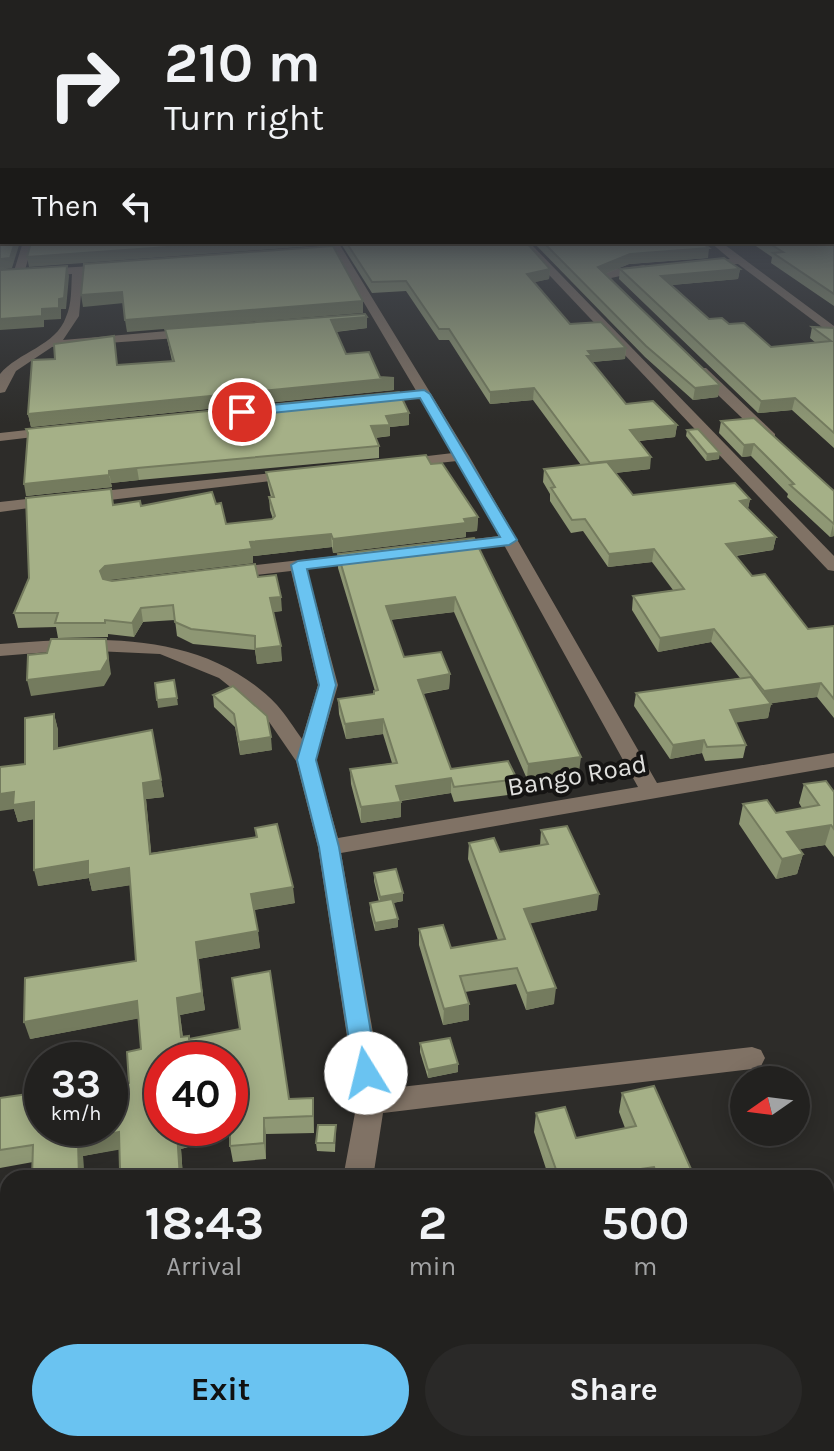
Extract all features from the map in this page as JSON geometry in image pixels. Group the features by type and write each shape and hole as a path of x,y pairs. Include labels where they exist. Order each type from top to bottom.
{"street":[{"path":"53,344 71,322 76,289"},
{"path":"353,289 416,394 462,456 651,791"},
{"path":"568,289 834,566"},
{"path":"616,289 633,307"},
{"path":"777,289 834,332"},
{"path":"0,389 1,379 22,359 53,344 208,332"},
{"path":"689,360 778,445"},
{"path":"0,437 63,430"},
{"path":"385,465 462,456"},
{"path":"0,507 308,473"},
{"path":"434,549 509,540"},
{"path":"206,576 374,556"},
{"path":"298,565 328,685 306,760"},
{"path":"0,650 74,644 163,649 226,674 270,709 306,760 329,847 371,1102 359,1170"},
{"name":"Bango Road","path":"329,847 834,760"},
{"path":"371,1102 752,1058"}],"building":[{"path":"0,289 65,289 64,298 59,299 59,308 42,309 42,316 0,319"},
{"path":"82,289 356,289 363,301 125,320 122,292 81,295"},
{"path":"411,289 540,289 570,324 601,322 626,348 588,351 592,356 587,356 626,404 653,401 677,425 630,430 651,457 590,463 534,388 490,392 449,329 439,329"},
{"path":"589,289 620,289 720,385 695,388 646,346"},
{"path":"641,289 675,289 709,319 722,318 729,324 744,323 771,347 831,341 812,327 834,328 834,433 795,398 761,401"},
{"path":"365,314 367,317 331,320 346,354 369,352 380,377 394,378 28,414 32,360 55,359 54,344 114,336 117,365 174,361 165,329"},
{"path":"399,392 409,413 386,416 390,425 371,426 379,446 137,468 109,471 109,475 24,484 26,429"},
{"path":"754,418 834,491 834,524 790,485 794,484 754,444 744,445 721,421"},
{"path":"698,429 720,453 707,454 687,430"},
{"path":"426,455 431,464 442,463 478,517 464,519 466,523 333,539 331,534 250,542 252,549 105,566 100,571 103,579 112,581 255,564 258,577 276,575 281,597 270,598 281,646 255,649 255,636 191,629 175,622 173,605 141,608 132,623 105,620 105,623 55,623 58,613 14,613 29,578 26,498 111,489 113,505 140,501 141,506 212,492 216,504 221,503 226,524 272,519 275,516 269,497 274,497 266,472"},
{"path":"607,462 633,495 735,483 750,499 740,501 776,537 726,544 752,576 765,574 808,629 834,626 834,699 821,683 764,691 714,629 660,638 633,596 684,589 654,549 609,554 585,519 572,520 551,488 555,487 544,469"},
{"path":"474,538 581,757 528,764 455,597 386,606 404,657 441,652 450,674 418,680 451,769 508,761 517,779 454,787 451,778 396,786 401,802 361,807 350,769 397,763 383,719 345,724 338,699 374,694 378,690 338,554"},
{"path":"51,639 106,639 108,659 101,671 27,680 28,655 47,653"},
{"path":"751,677 771,704 730,710 746,745 707,747 704,740 673,745 636,693"},
{"path":"174,680 177,698 157,700 155,683"},
{"path":"233,686 267,716 271,737 239,742 234,714 213,695"},
{"path":"54,714 54,749 152,730 161,780 143,783 150,854 257,837 255,828 277,824 293,887 251,894 258,931 196,942 202,993 177,998 181,1037 189,1036 189,1039 240,1029 232,978 270,971 289,1099 313,1098 313,1116 264,1118 264,1143 248,1144 248,1042 144,1042 144,1146 178,1146 179,1170 120,1170 119,1146 128,1146 128,1052 141,1049 137,1001 24,1022 25,978 136,961 129,868 88,875 88,861 34,870 34,802 13,805 14,792 0,794 0,767 25,764 25,718"},
{"path":"826,781 834,792 834,829 831,825 787,832 803,854 782,859 743,804 767,800 776,813 819,805 804,784"},
{"path":"567,826 599,894 524,909 556,988 527,993 517,968 460,976 469,1004 444,1009 419,929 443,925 451,948 505,939 469,843 494,838 500,852 548,844 541,830"},
{"path":"396,869 403,893 380,897 374,873"},
{"path":"392,899 398,919 375,923 370,903"},
{"path":"450,1038 458,1064 428,1070 420,1043"},
{"path":"654,1086 691,1170 655,1170 654,1167 556,1170 536,1113 565,1107 576,1138 636,1126 622,1093"},
{"path":"24,1095 26,1146 0,1150 0,1098"},
{"path":"318,1125 336,1125 334,1143 316,1143"},
{"path":"33,1146 78,1146 79,1170 32,1170"}],"route":[{"path":"242,412 424,394 509,540 298,565 328,685 306,760 329,847 366,1073"}]}
